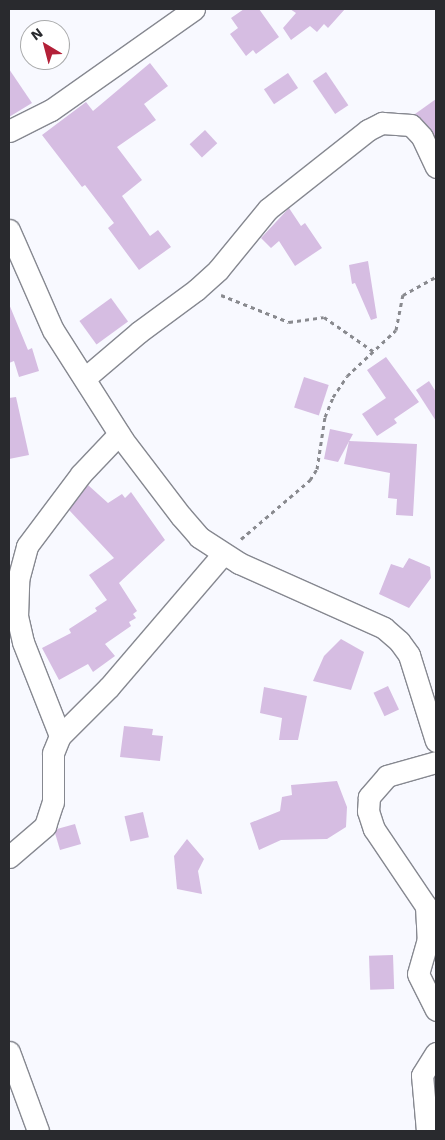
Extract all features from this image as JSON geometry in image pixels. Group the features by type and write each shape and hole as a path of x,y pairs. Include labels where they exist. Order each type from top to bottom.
{"street":[{"path":"9,131 51,110 194,9"},
{"path":"85,378 139,332 196,290 218,270 268,209 368,130 382,123 411,125 422,137 436,167"},
{"path":"9,230 53,330 120,434 180,516 199,537 223,554 384,628 399,641 408,656 436,741"},
{"path":"60,736 23,642 17,616 18,580 27,546 81,474 120,434"},
{"path":"9,857 44,826 52,802 53,753 60,736 109,687 223,554"},
{"path":"436,762 387,776 369,797 368,811 378,836 426,906 428,939 418,974 436,1010"},
{"path":"9,1052 38,1131"},
{"path":"427,1131 422,1075 436,1053"}],"path":[{"path":"223,554 310,480 317,469 325,417 333,397 346,376 396,330 403,295 436,277"},
{"path":"196,290 225,296 290,322 324,317 373,351"}],"building":[{"path":"244,9 259,9 279,37 256,54 253,50 246,56 230,34 238,28 231,18"},
{"path":"290,9 345,9 328,28 324,24 317,32 310,26 291,40 283,28 296,13"},
{"path":"150,63 168,86 144,104 156,120 117,147 142,180 122,196 150,236 158,230 171,247 139,270 108,228 114,223 85,185 82,187 42,135 86,102 93,111"},
{"path":"9,69 32,103 9,117"},
{"path":"326,72 348,105 335,114 313,81"},
{"path":"288,73 298,88 274,104 264,89"},
{"path":"436,99 436,138 415,114"},
{"path":"205,130 217,143 202,157 190,144"},
{"path":"289,208 301,226 305,223 322,248 295,266 279,241 271,248 261,238"},
{"path":"368,261 377,318 371,320 355,283 352,284 349,265"},
{"path":"111,298 128,321 96,344 79,321"},
{"path":"9,304 28,350 32,348 39,371 19,377 14,361 9,363"},
{"path":"386,357 419,402 394,419 397,423 377,436 362,414 386,398 367,370"},
{"path":"304,377 329,385 319,415 294,407"},
{"path":"429,381 436,392 436,421 416,390"},
{"path":"16,397 29,455 9,459 9,398"},
{"path":"330,429 353,434 338,462 324,459"},
{"path":"349,441 417,444 413,516 396,515 397,499 388,498 390,473 344,464"},
{"path":"88,485 108,503 122,494 125,498 131,492 165,540 119,583 137,611 133,614 136,618 129,622 131,626 105,644 115,656 93,672 88,664 59,680 42,648 71,633 69,629 97,611 95,608 107,600 89,575 114,558 69,510"},
{"path":"409,558 430,567 431,578 409,608 379,594 391,564 403,568"},
{"path":"341,639 364,652 351,690 313,681 324,656"},
{"path":"388,686 399,710 384,716 373,693"},
{"path":"264,687 307,696 298,740 279,740 282,718 260,713"},
{"path":"124,726 153,729 152,735 163,736 160,761 120,757"},
{"path":"337,781 347,807 346,827 327,839 281,840 259,850 250,823 280,811 282,797 292,795 291,785"},
{"path":"143,812 149,837 130,842 124,816"},
{"path":"75,824 81,844 60,850 55,833 57,829"},
{"path":"187,839 204,859 198,871 202,894 177,889 174,856"},
{"path":"393,955 394,989 370,990 369,956"}]}
